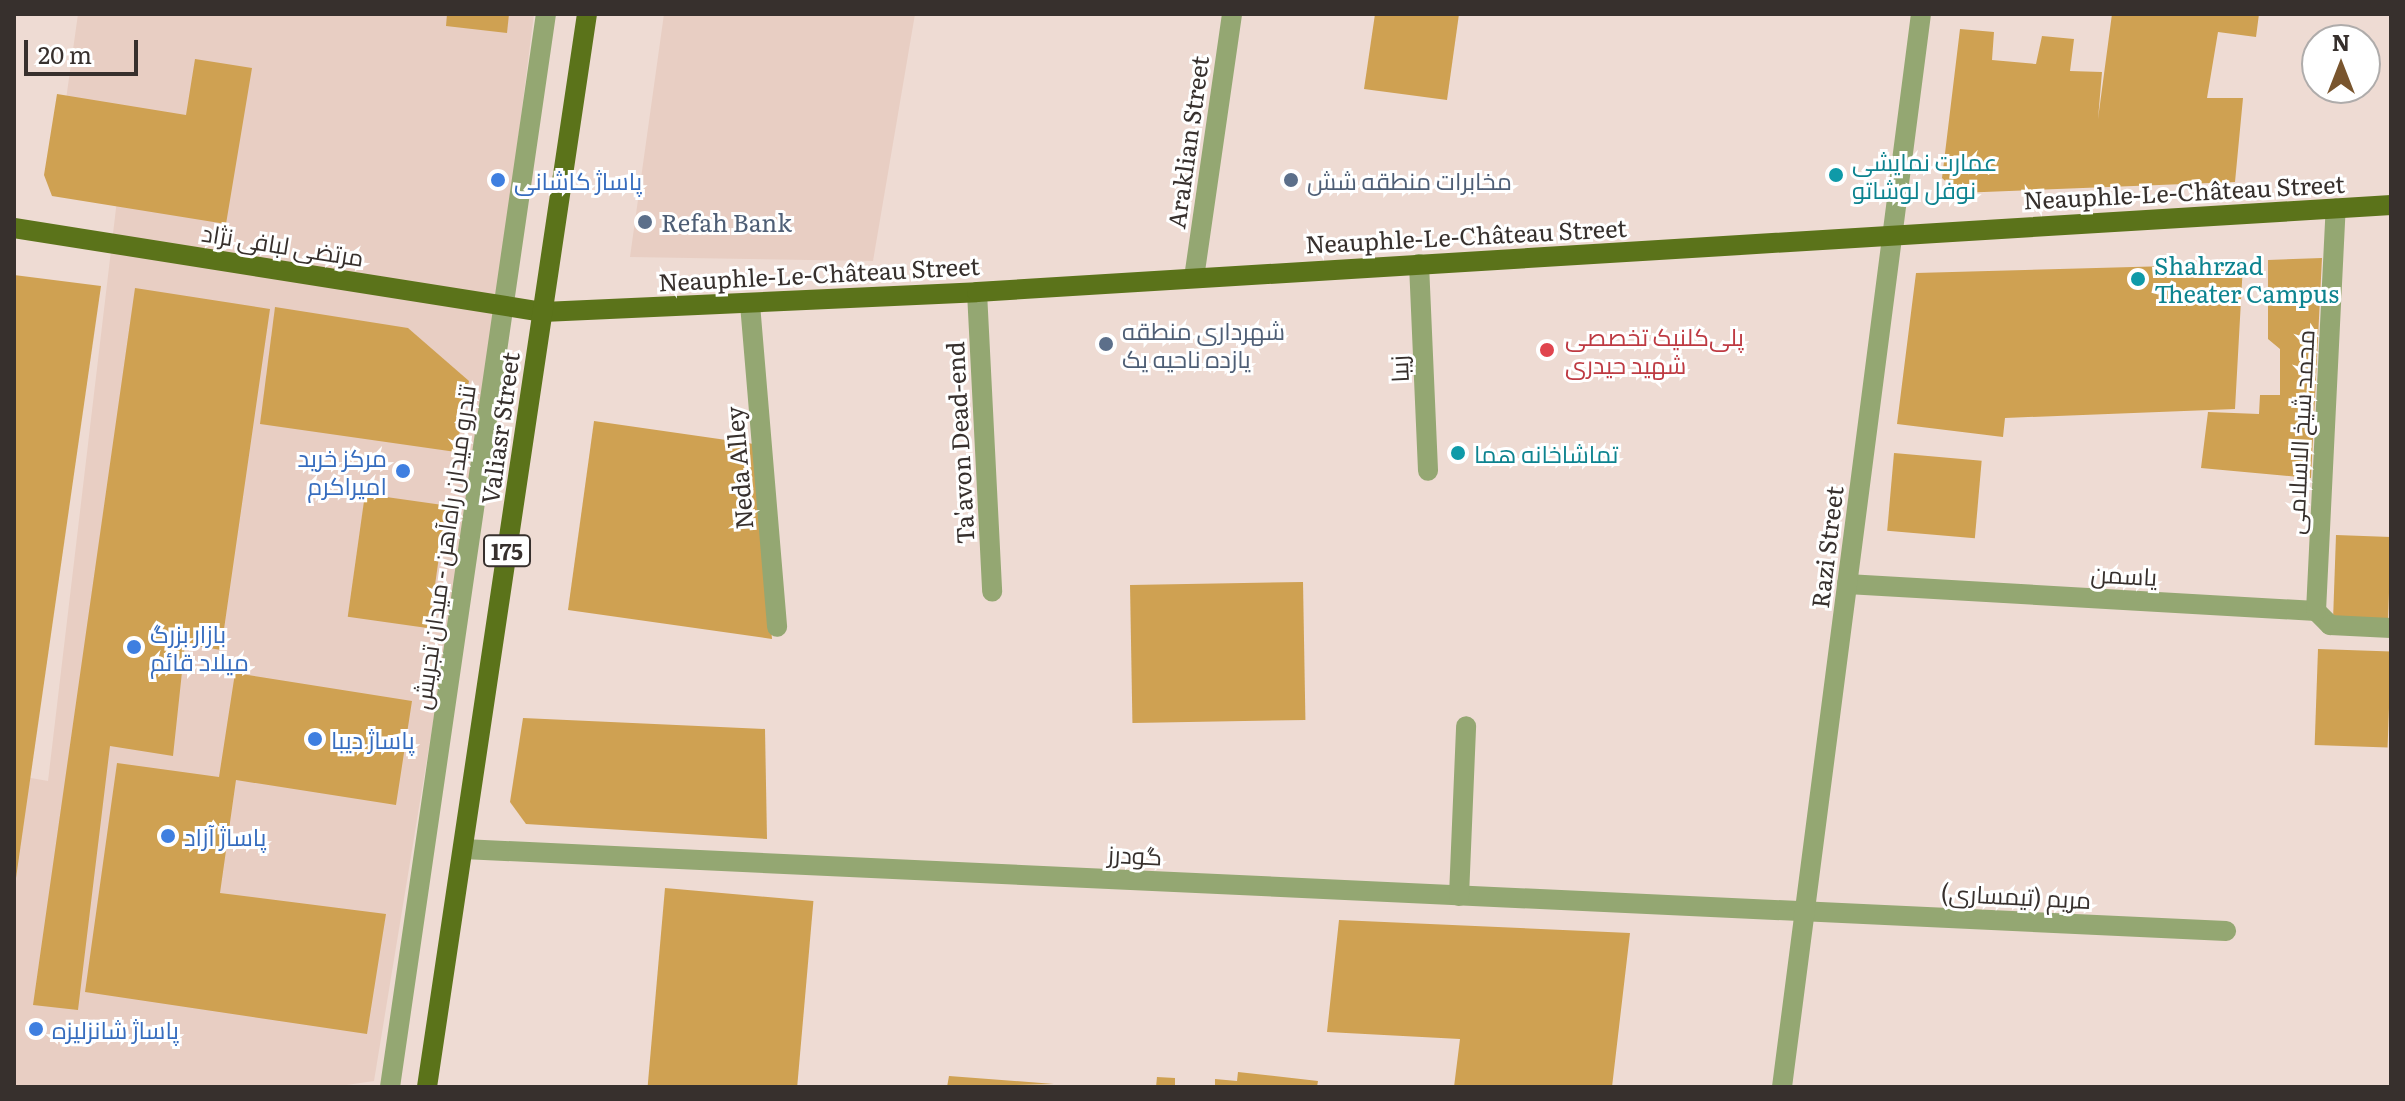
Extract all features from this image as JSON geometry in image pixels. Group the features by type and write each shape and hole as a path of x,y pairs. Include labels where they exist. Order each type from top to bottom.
{"main road":[{"name":"Valiasr Street","path":"427,1087 587,14"},
{"name":"Neauphle-Le-Château Street","path":"543,312 977,292 2391,205"},
{"name":"مرتضی لبافی نژاد","path":"14,228 543,312"}],"street":[{"name":"تندرو میدان راه‌آهن - میدان تجریش","path":"390,1087 546,14"},
{"name":"Araklian Street","path":"1194,278 1232,14"},
{"name":"Razi Street","path":"1782,1087 1921,14"},
{"name":"محمد شیخ الاسلامی","path":"2316,611 2336,208"},
{"name":"زیبا","path":"1419,264 1428,471"},
{"name":"Ta'avon Dead-end","path":"977,292 992,592"},
{"name":"Neda Alley","path":"750,304 777,627"},
{"name":"یاسمن","path":"1847,584 2316,611 2330,625 2391,628"},
{"path":"1459,896 1466,726"},
{"name":"گودرز","path":"463,849 1804,911"},
{"name":"مریم (تیمساری)","path":"1804,911 2226,931"}],"shaded area":[{"path":"78,14 534,14 481,431 374,1081 333,1087 14,1087 14,775 48,781 117,200 55,178"},
{"path":"664,14 915,14 873,261 630,257"}],"building":[{"path":"447,14 509,14 507,33 446,26"},
{"path":"1375,14 1459,14 1447,100 1364,89"},
{"path":"2112,14 2259,14 2256,37 2218,32 2207,98 2243,98 2235,182 1959,193 1942,178 1960,29 1994,32 1992,60 2036,64 2042,36 2074,39 2070,71 2102,72 2098,119"},
{"path":"195,59 252,68 226,224 52,196 44,175 57,94 186,115"},
{"path":"2322,258 2311,478 2201,468 2208,412 2259,414 2260,395 2280,395 2280,349 2268,339 2268,260"},
{"path":"2243,264 2235,409 2005,418 2003,437 1897,424 1916,273"},
{"path":"14,275 101,286 16,878 14,878"},
{"name":"بازار بزرگ میلاد قائم","path":"135,288 270,309 221,650 185,644 173,756 110,746 78,1010 33,1005"},
{"path":"275,307 408,328 469,381 456,452 260,424"},
{"path":"594,421 754,444 772,639 568,610"},
{"path":"1894,453 1982,461 1975,538 1887,531"},
{"path":"365,494 446,505 429,628 348,617"},
{"path":"2336,535 2391,537 2388,620 2333,618"},
{"path":"1303,582 1305,720 1132,723 1130,585"},
{"path":"2318,649 2391,652 2388,747 2315,745"},
{"path":"235,673 412,701 396,805 236,780 220,893 386,914 367,1034 85,992 117,763 219,777"},
{"path":"523,718 765,729 767,839 526,824 510,802"},
{"path":"665,888 813,901 797,1087 648,1087"},
{"path":"1339,920 1630,933 1612,1087 1454,1087 1460,1039 1327,1032"},
{"path":"1238,1072 1318,1081 1317,1087 1215,1087 1215,1079 1237,1081"},
{"path":"949,1076 1054,1084 947,1087"},
{"path":"1157,1077 1175,1078 1175,1087 1156,1087"}],"place":[{"name":"عمارت نمایشی نوفل لوشاتو","path":"1836,175"},
{"name":"پاساژ کاشانی","path":"498,180"},
{"name":"مخابرات منطقه شش","path":"1291,180"},
{"name":"Refah Bank","path":"645,222"},
{"name":"Shahrzad Theater Campus","path":"2138,279"},
{"name":"شهرداری منطقه یازده ناحیه یک","path":"1106,344"},
{"name":"پلی‌کلنیک تخصصی شهید حیدری","path":"1547,350"},
{"name":"تماشاخانه هما","path":"1458,453"},
{"name":"مرکز خرید امیراکرم","path":"403,471"},
{"name":"بازار بزرگ میلاد قائم","path":"134,647"},
{"name":"پاساژ دیبا","path":"315,739"},
{"name":"پاساژ آزاد","path":"168,836"},
{"name":"پاساژ شانزلیزه","path":"36,1029"}]}
